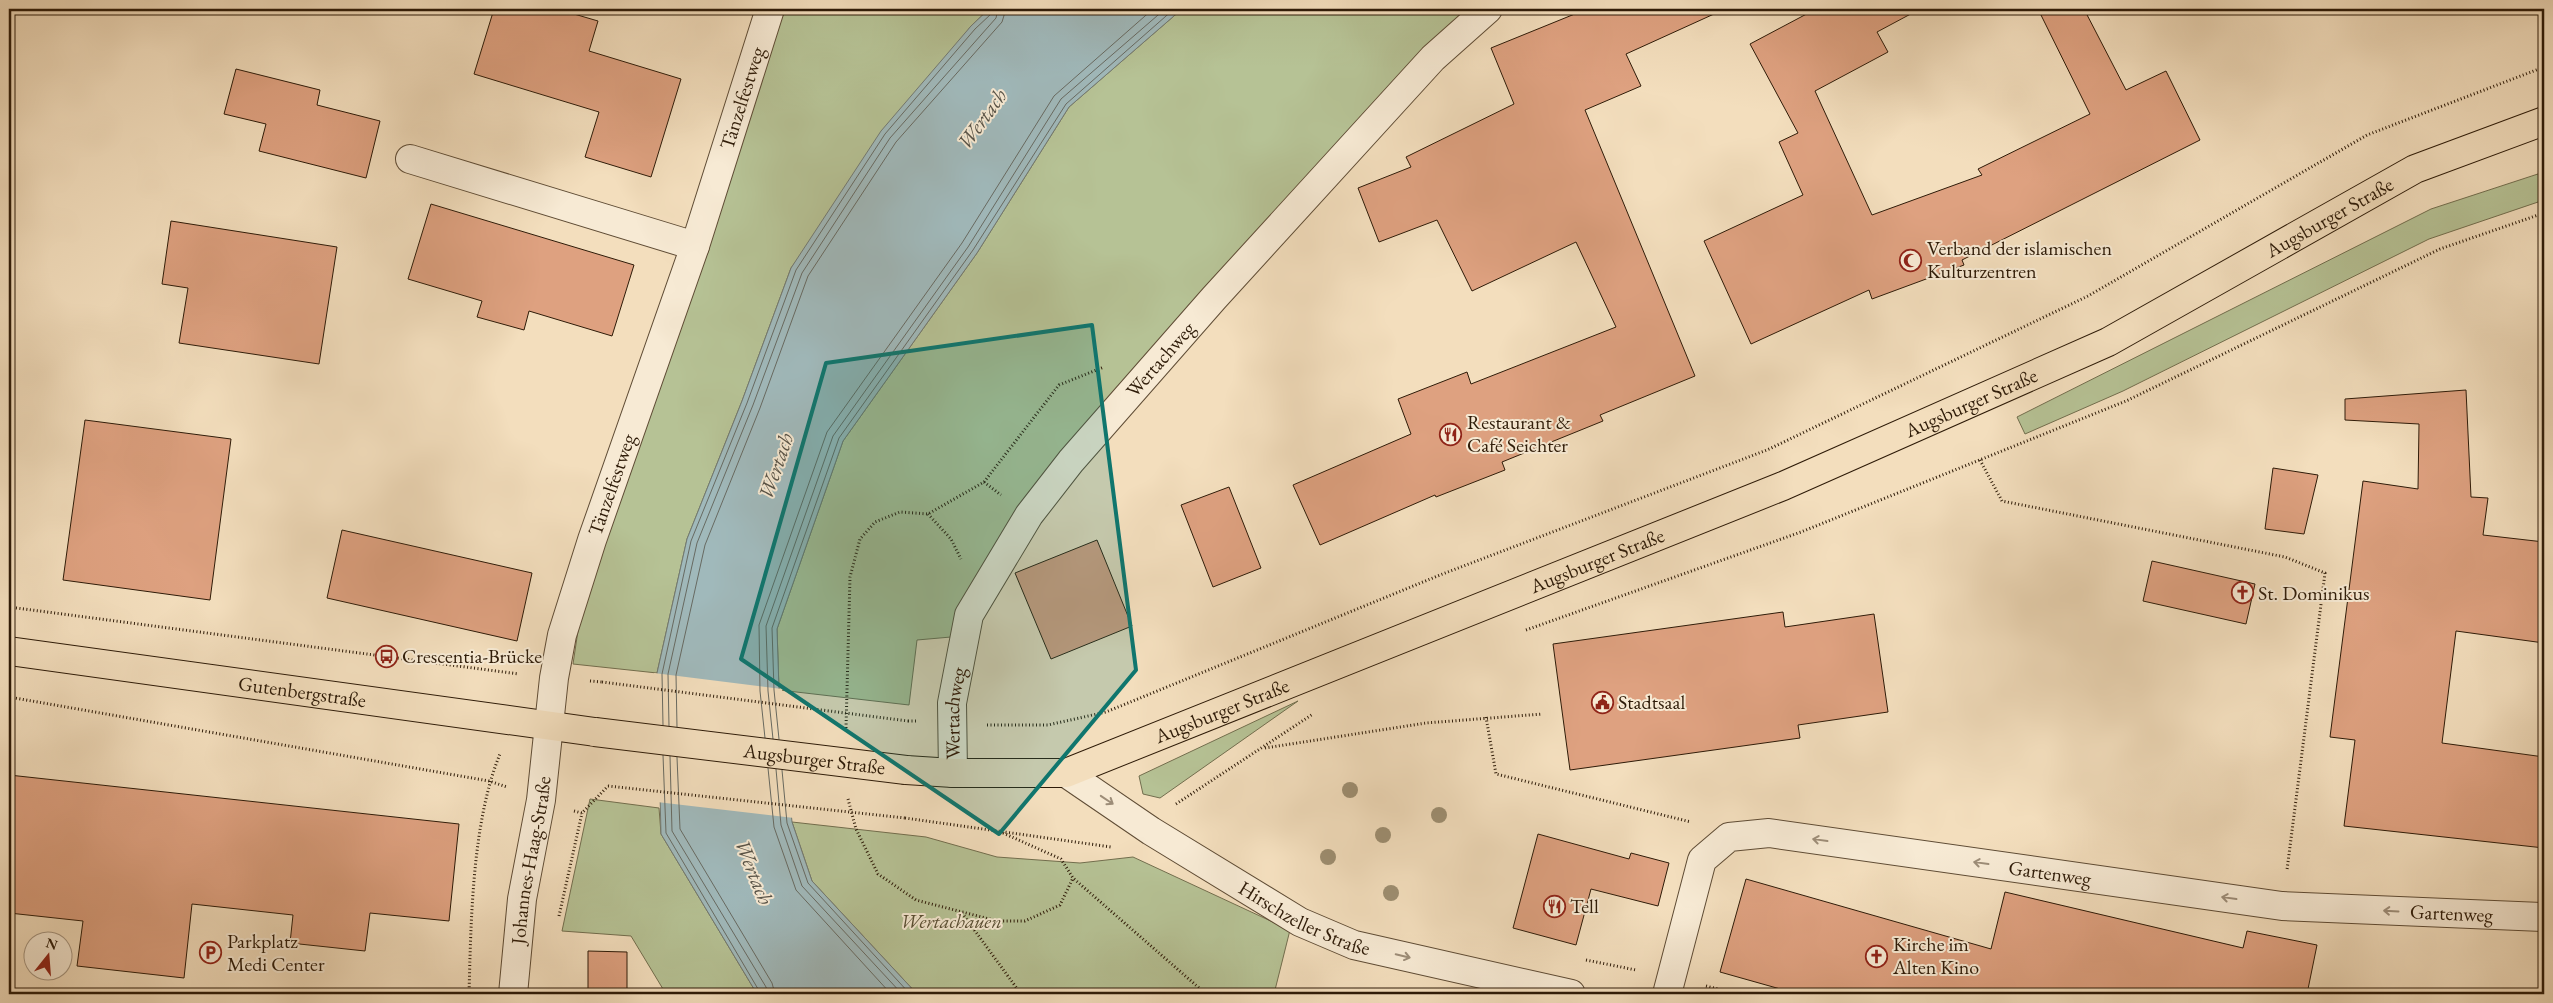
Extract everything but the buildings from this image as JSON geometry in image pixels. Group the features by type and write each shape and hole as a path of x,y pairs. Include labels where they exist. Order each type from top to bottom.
{"main road":[{"name":"Augsburger Straße","path":"596,732 906,770 953,773 1066,773 1810,474 2108,342 2415,170 2544,120"},
{"name":"Gutenbergstraße","path":"9,651 548,727 596,732"}],"street":[{"name":"Tänzelfestweg","path":"548,727 554,678 567,616 695,246 770,9"},
{"name":"Wertachweg","path":"953,773 952,703 969,615 1029,515 1071,461 1220,291 1433,58 1488,9"},
{"path":"410,159 695,246"},
{"name":"Johannes-Haag-Straße","path":"513,994 522,900 541,800 548,727"},
{"name":"Hirschzeller Straße","path":"1066,773 1159,821 1300,922 1354,945 1571,994"},
{"name":"Gartenweg","path":"1729,837 1769,833 2282,906 2544,917"},
{"path":"1670,985 1702,860 1729,837"}],"path":[{"path":"951,725 1048,725 1106,712 1440,575 1767,450 2088,296 2367,135 2544,68"},
{"path":"1522,632 1801,532 2126,401 2440,248 2544,213"},
{"path":"1980,460 2002,501 2285,557 2324,573 2282,906"},
{"path":"928,514 984,482"},
{"path":"9,607 523,674"},
{"path":"602,682 908,721"},
{"path":"9,697 489,781 582,813"},
{"path":"558,918 582,813 608,786 904,818 1106,848 1137,845 1159,821 1316,713"},
{"path":"1262,749 1426,723 1542,714"},
{"path":"1486,717 1496,774 1681,818 1729,837"},
{"path":"469,994 474,882 489,781"},
{"path":"998,831 1061,859 1073,878 1206,994"},
{"path":"961,912 1021,994"},
{"path":"1576,958 1670,985 1738,994"}],"highlighted area":[{"path":"1092,325 1136,670 999,834 741,659 826,363"}],"green space":[{"path":"776,9 989,9 971,26 791,268 742,401 687,539 657,673 573,664 579,624"},
{"path":"1182,9 1470,9 1204,290 951,637 917,640 909,705 779,690 777,629 843,441 977,253 1069,107"},
{"path":"2544,172 2544,200 2429,239 2123,391 2025,434 2017,417 2431,209"},
{"path":"1298,701 1160,798 1143,794 1139,776"},
{"path":"590,799 659,808 661,834 757,994 666,994 631,936 562,931"},
{"name":"Wertachauen","path":"792,822 926,837 997,857 1080,863 1133,857 1290,930 1274,994 917,994 812,881"}],"water":[{"name":"Wertach","path":"989,9 1182,9 1069,107 977,253 843,441 777,629 779,690 792,822 812,881 917,994 757,994 661,834 657,673 687,539 742,401 791,268 881,131 971,26"}],"pier":[{"path":"654,673 782,689 794,818 657,802"}],"place":[{"name":"Verband der islamischen Kulturzentren","path":"1911,260"},
{"name":"Restaurant & Café Seichter","path":"1451,434"},
{"name":"St. Dominikus","path":"2242,593"},
{"name":"Crescentia-Brücke","path":"386,656"},
{"name":"Stadtsaal","path":"1602,702"},
{"name":"Tell","path":"1554,906"},
{"name":"Parkplatz Medi Center","path":"211,953"},
{"name":"Kirche im Alten Kino","path":"1877,956"}]}
